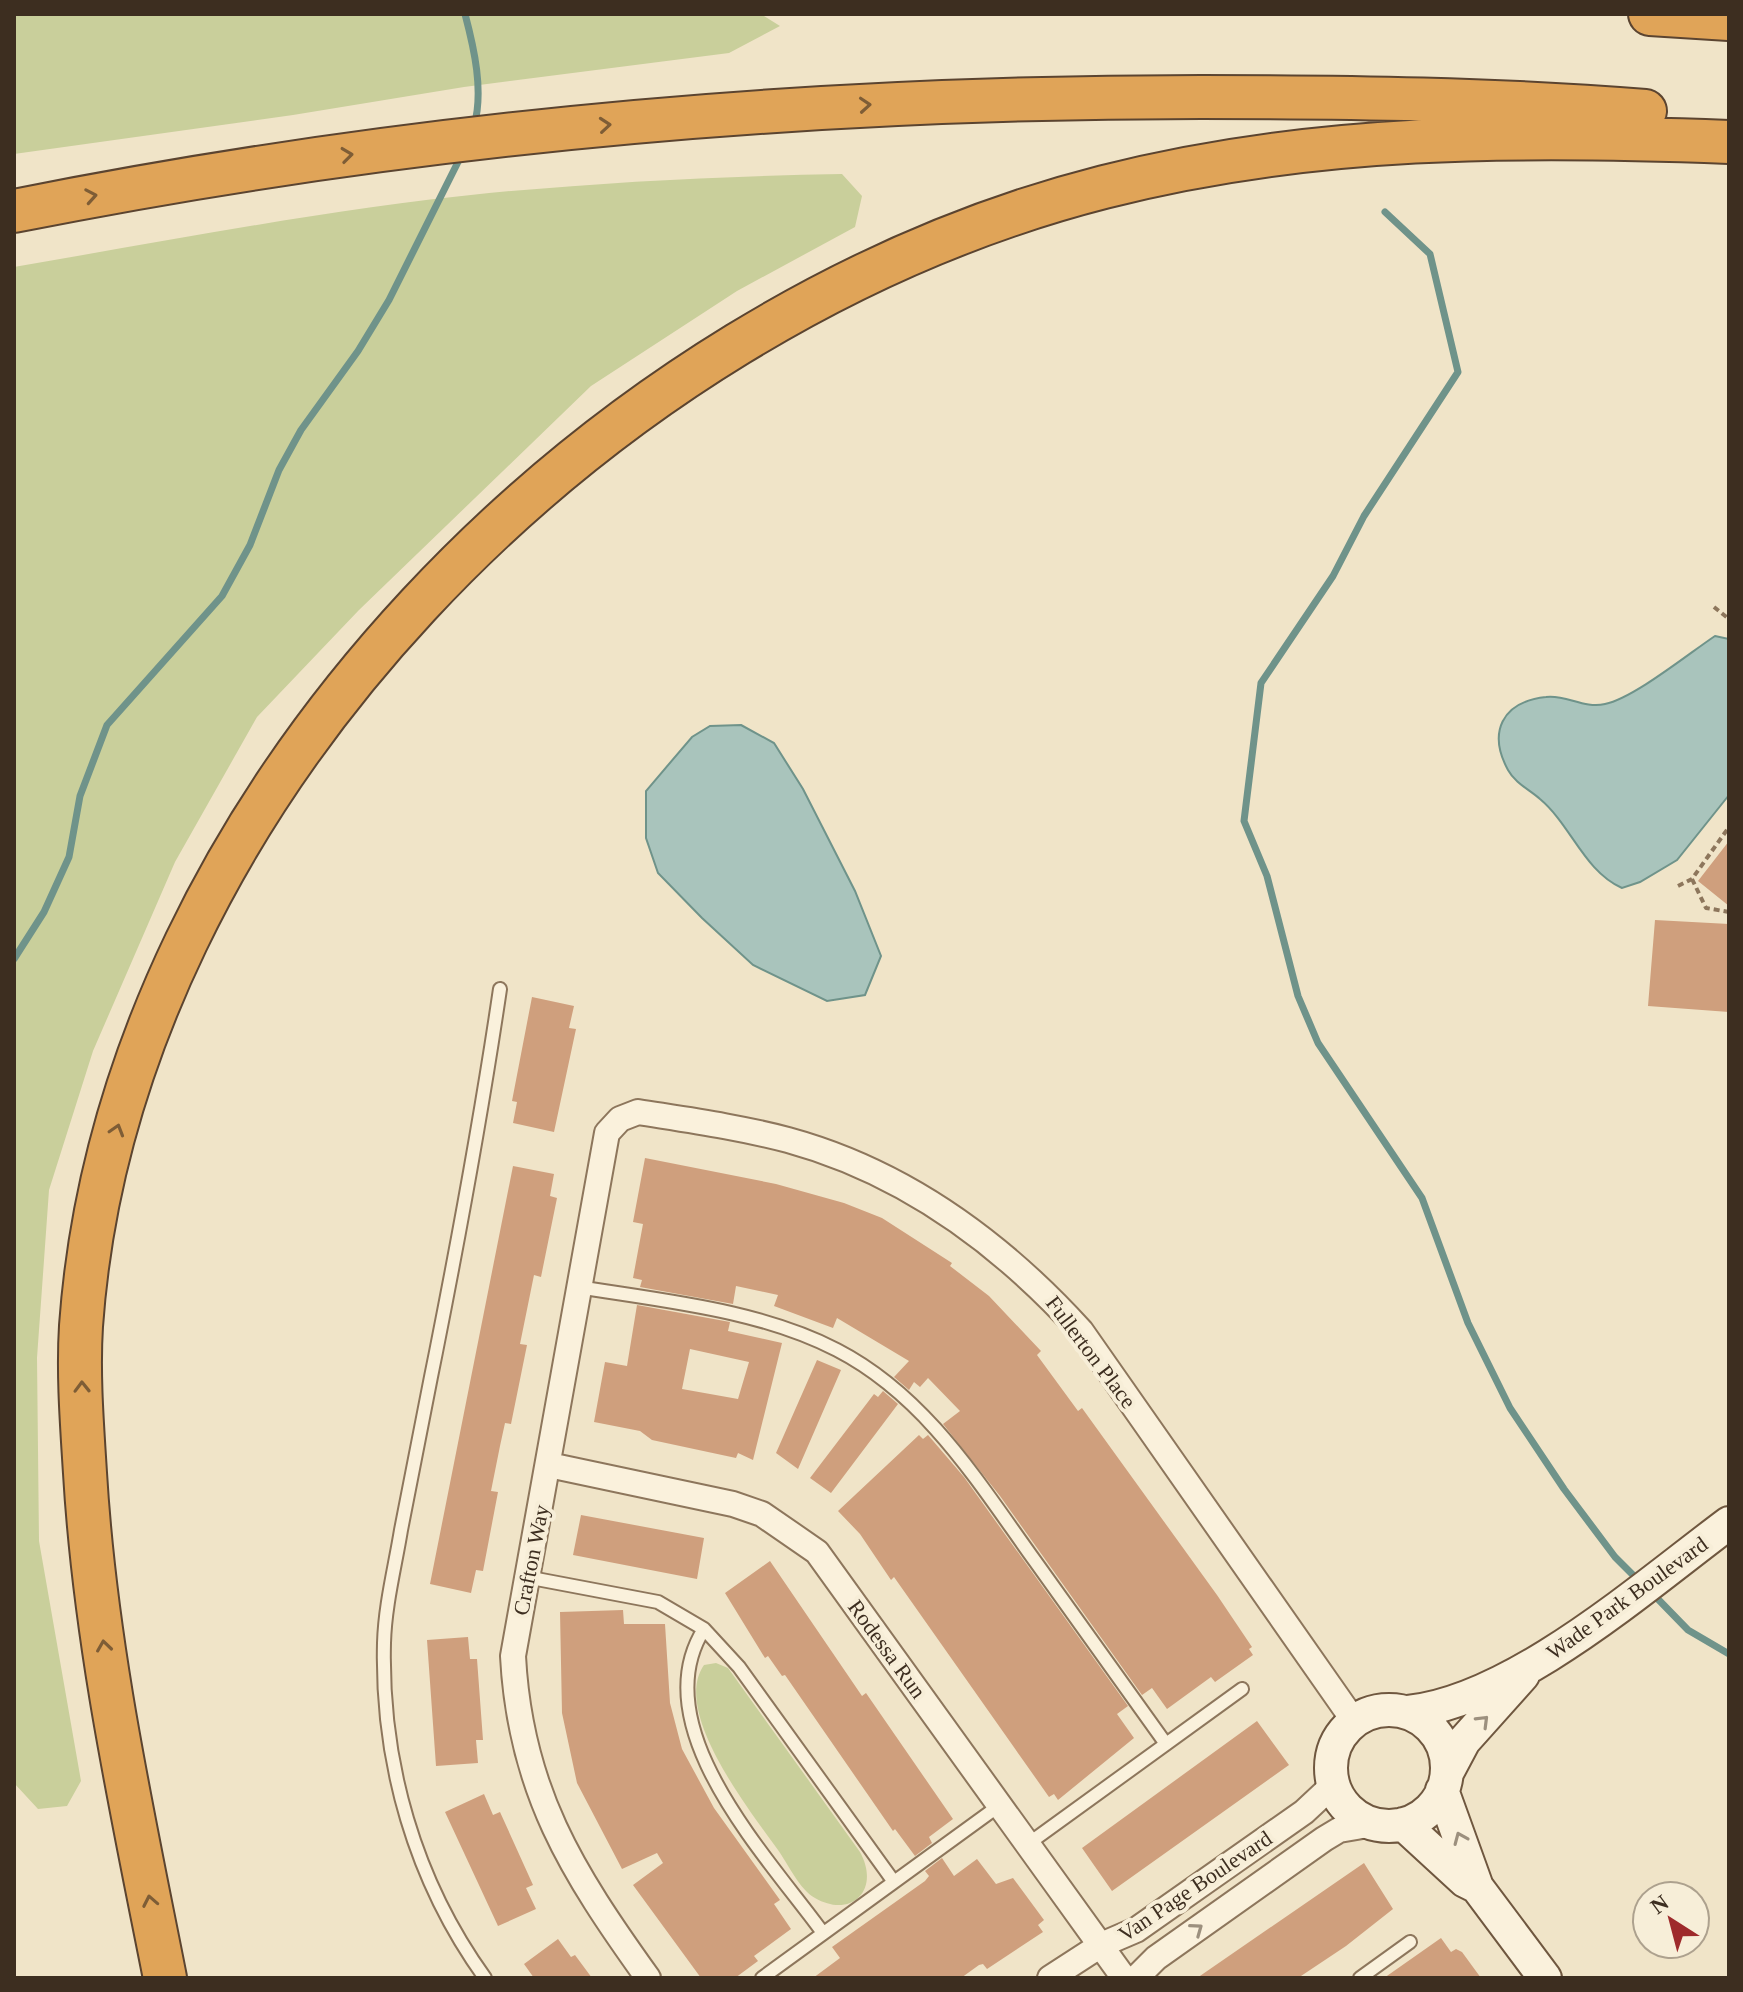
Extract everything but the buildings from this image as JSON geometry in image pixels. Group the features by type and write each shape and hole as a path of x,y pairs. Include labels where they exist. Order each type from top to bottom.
{"highway":[{"path":"1650,14 1729,19"},
{"path":"14,211 298,161 498,135 704,115 905,102 1101,97 1314,97 1611,108 1729,119"},
{"path":"165,1978 118,1742 89,1544 81,1330 92,1238 112,1147 139,1056 174,969 223,875 278,782 340,696 409,613 554,474 633,411 723,352 812,302 905,258 999,220 1100,188 1211,163 1321,146 1447,137 1729,142"}],"street":[{"name":"Fullerton Place","path":"620,1119 638,1112 789,1140 918,1194 974,1231 1035,1280 1081,1331 1354,1721"},
{"name":"Crafton Way","path":"620,1119 607,1133 513,1656 516,1710 532,1772 555,1834 584,1886 648,1978"},
{"name":"Rodessa Run","path":"549,1465 733,1504 762,1514 817,1552 1124,1978"},
{"name":"Wade Park Boulevard","path":"1408,1712 1436,1708 1525,1673 1719,1531"},
{"name":"Wade Park Boulevard","path":"1445,1781 1464,1741 1508,1696 1525,1673"},
{"path":"1477,1887 1388,1824 1350,1810 1334,1784 1334,1750 1354,1721 1371,1713 1389,1710 1408,1712 1425,1722 1438,1736 1445,1753 1445,1781 1477,1887 1545,1978"},
{"path":"1388,1824 1433,1805 1445,1781"},
{"name":"Van Page Boulevard","path":"1050,1978 1101,1945 1148,1922 1301,1815 1334,1784"},
{"name":"Van Page Boulevard","path":"1136,1978 1156,1958 1324,1839 1339,1830 1388,1824"}],"lane":[{"path":"485,1978 448,1920 405,1817 388,1724 384,1642 411,1479 478,1140 500,989"},
{"path":"578,1287 790,1329 838,1350 883,1378 926,1415 966,1464 1166,1744"},
{"path":"526,1577 658,1602 704,1629 739,1667 894,1882"},
{"path":"704,1629 693,1647 686,1670 687,1700 702,1756 727,1801 823,1933"},
{"path":"1028,1844 1242,1689"},
{"path":"762,1978 1000,1805"},
{"path":"1360,1978 1410,1942"}],"path":[{"path":"1714,607 1729,619"},
{"path":"1678,886 1692,879 1729,827"},
{"path":"1692,879 1696,893 1706,908 1729,912"}],"green space":[{"path":"14,14 761,14 780,26 729,53 464,87 293,115 14,154"},
{"path":"842,174 862,196 855,227 737,291 591,386 359,610 257,717 175,862 93,1051 49,1190 37,1358 39,1541 81,1781 67,1806 38,1809 14,1783 14,267 251,226 489,193 709,178"},
{"path":"716,1663 728,1668 860,1852 867,1878 859,1897 851,1903 828,1904 804,1889 718,1761 698,1708 697,1685 704,1665"}],"water":[{"path":"1715,636 1729,639 1729,795 1677,860 1640,882 1622,888 1598,871 1561,821 1511,775 1502,756 1499,732 1509,713 1531,700 1553,697 1597,705 1617,700 1645,685"},
{"path":"741,725 774,743 803,789 855,891 881,956 865,995 827,1001 753,965 658,873 646,838 646,791 692,737 710,726"}],"waterway":[{"path":"465,14 478,84 474,126"},
{"path":"14,959 44,912 69,857 80,796 107,725 222,596 250,545 279,470 301,430 358,351 389,300 463,152"},
{"path":"1385,212 1430,254 1458,372 1364,516 1333,576 1261,683 1244,821 1267,876 1298,996 1318,1043 1422,1198 1468,1323 1510,1408 1564,1489 1615,1557 1638,1580"},
{"path":"1653,1594 1688,1630 1729,1654"}]}
